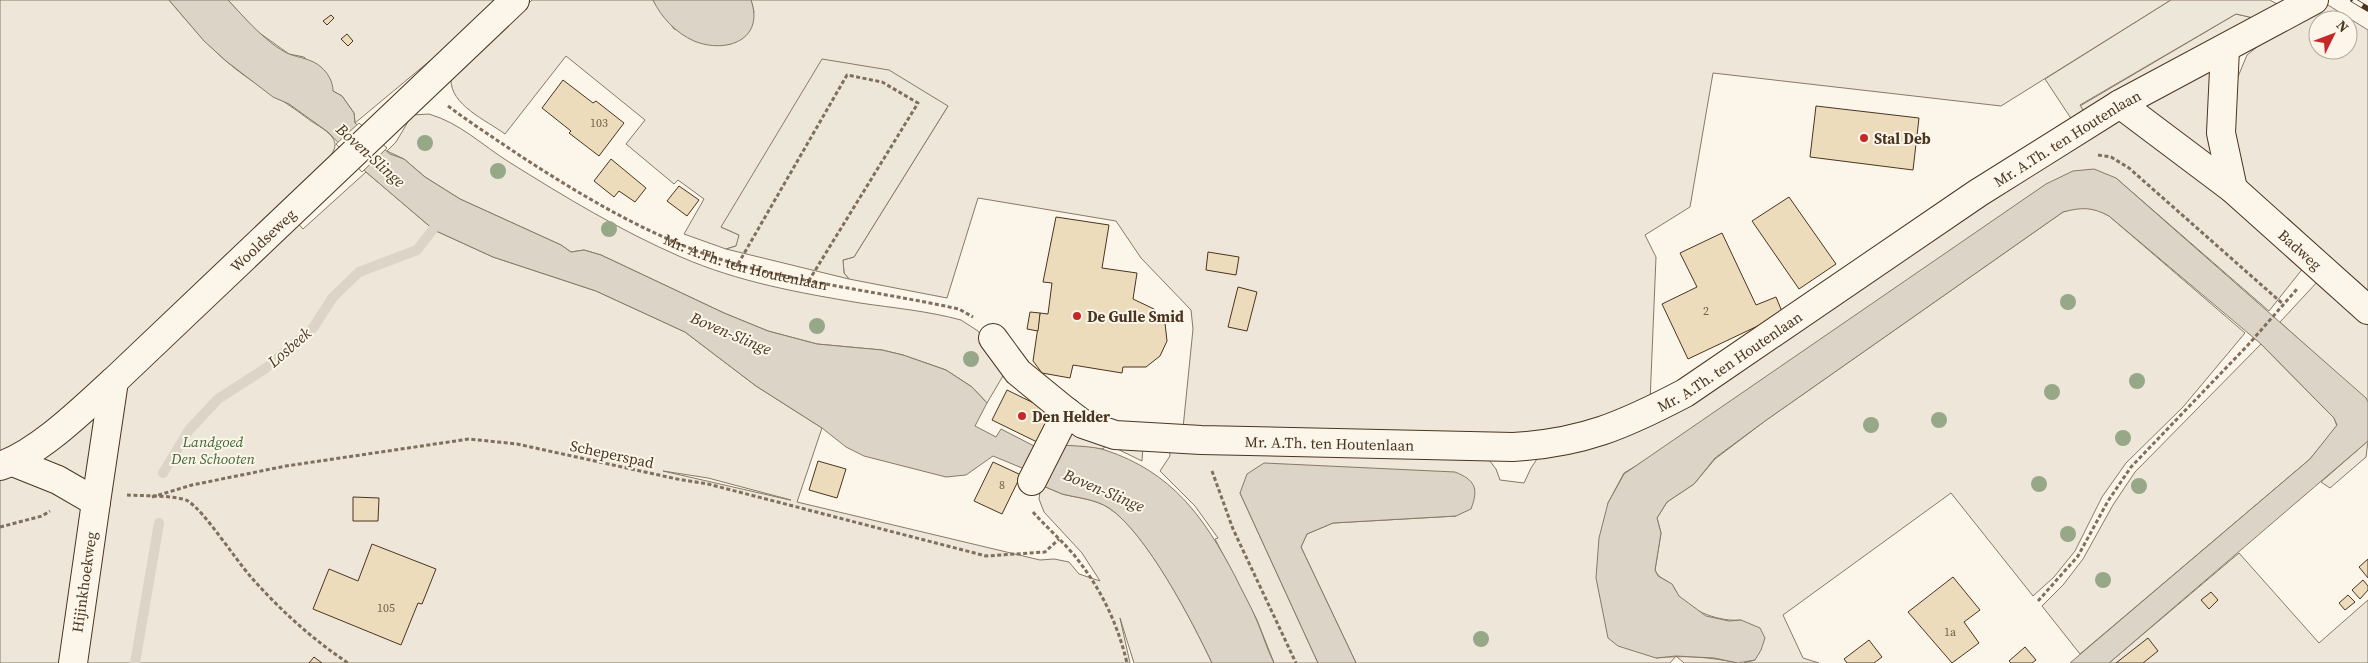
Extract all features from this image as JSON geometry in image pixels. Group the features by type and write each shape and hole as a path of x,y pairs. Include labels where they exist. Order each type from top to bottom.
{"street":[{"name":"Wooldseweg","path":"7,464 61,428 114,381 515,0"},
{"name":"Mr. A.Th. ten Houtenlaan","path":"993,338 1018,372 1083,424 1115,435 1201,440 1513,447 1547,445 1587,437 1638,418 1685,393 1978,193 2120,104 2314,0"},
{"path":"2225,49 2221,132 2233,189"},
{"name":"Badweg","path":"2120,104 2233,189 2368,310"},
{"name":"Hijinkhoekweg","path":"73,663 114,381"},
{"path":"1032,481 1068,412"},
{"path":"7,464 58,480 96,502"}],"path":[{"path":"738,264 847,75 882,82 918,103 808,282"},
{"name":"Mr. A.Th. ten Houtenlaan","path":"424,87 459,115 540,169 624,218 696,251 808,282 958,309 972,316 993,338"},
{"path":"2091,154 2111,158 2129,168 2283,304"},
{"path":"2038,601 2078,556 2108,502 2131,467 2281,308"},
{"name":"Scheperspad","path":"152,497 192,485 286,466 469,440 517,444 676,479 708,484 986,556 1045,552 1059,539 1077,558 1099,590 1114,620 1127,663"},
{"path":"1201,440 1232,529 1296,663"},
{"path":"96,502 113,494 187,501 199,511 251,577 273,601 308,632 348,663"}],"green space":[{"name":"Landgoed Den Schooten","path":"0,0 169,0 203,39 226,61 329,133 332,137 335,146 327,160 312,177 281,204 303,229 366,172 434,230 493,257 596,291 685,332 756,386 822,428 797,502 1040,560 1054,559 1069,562 1079,574 1100,581 1082,553 1044,512 1039,499 1041,485 1062,494 1104,505 1124,520 1153,557 1181,602 1212,663 1134,663 1120,618 1130,663 0,663","holes":["663,471 708,478 791,500"]},
{"path":"228,0 495,0 438,54 355,123 354,113 342,96 333,91 304,57 289,54 254,29"},
{"path":"532,0 653,0 674,29 722,44 731,44 754,12 751,0 2171,0 2001,106 1713,73 1690,207 1645,235 1656,257 1650,402 1546,436 1183,428 1193,329 1191,310 1141,258 1116,221 978,198 947,298 849,279 844,273 843,260 854,257 948,106 721,227 739,235 739,241 736,246 726,249 684,234 704,199 678,180 674,184 626,144 645,120 566,56 505,134 471,111 456,97 451,79"},
{"path":"2328,5 2336,10 2318,10"},
{"path":"2236,14 2258,19 2086,115 2080,106"},
{"path":"2308,15 2308,60 2358,60 2358,24 2368,30 2368,299 2244,181 2234,147 2232,91 2247,55 2277,31"},
{"path":"2200,70 2214,70 2218,161 2147,113 2143,102"},
{"path":"429,114 461,129 509,162 594,213 681,257 703,266 769,286 961,320 978,331 1007,369 987,403 972,387 946,370 882,350 817,344 768,331 724,313 601,255 584,250 571,252 561,245 460,199 425,177 404,159 387,151 396,142 412,115"},
{"path":"2117,116 2161,144 2304,267 2269,311 2116,178 1624,473 1608,503 1656,658 1675,657 1670,663 1356,663 1301,547 1307,534 1333,523 1456,516 1240,493 1318,663 1274,663 1257,620 1215,539 1218,538 1195,506 1160,471 1170,456 1169,446 1486,456 1496,469 1500,480 1524,483 1539,456 1588,445"},
{"path":"2079,207 2094,208 2109,216 2245,333 2183,407 2126,463 2102,497 2075,551 2054,577 2033,596 1951,493 1783,615 1803,658 1819,663 1744,663 1755,660 1741,620 1724,619 1699,611 1684,601 1674,587 1655,570 1661,533 1657,518 1667,502 1694,484 1715,459 1765,421 2063,212"},
{"path":"2319,280 2368,320 2368,402 2280,322"},
{"path":"2261,344 2334,418 2337,426 2310,459 2080,654 2042,606 2063,585 2083,559 2113,505 2135,472"},
{"path":"1074,432 1143,446 1142,461 1107,444 1103,449 1060,445 1068,433"},
{"path":"2368,441 2366,457 2330,488 2321,482"},
{"path":"2239,553 2319,643 2368,600 2368,663 2109,663"},
{"path":"1677,657 1707,658 1738,663 1684,663"}],"shaded area":[{"path":"2171,0 2270,0 2282,7 2258,19 2236,14 2080,105 2086,115 2074,123 2045,79"},
{"path":"822,59 889,70 948,106 854,257 843,260 844,273 849,279 726,249 736,246 739,235 721,227"}],"water":[{"name":"Boven-Slinge","path":"169,0 228,0 272,44 289,54 314,62 324,69 331,81 333,91 342,96 354,113 355,123 390,154 404,159 425,177 460,199 561,245 571,252 584,250 601,255 724,313 768,331 817,344 882,350 946,370 972,387 987,403 975,426 996,437 1001,429 1038,448 1027,470 993,456 966,475 946,477 864,456 846,447 822,428 756,386 685,332 596,291 493,257 434,230 366,172 328,132 289,104 273,97 226,61 204,41"},
{"path":"653,0 751,0 754,14 752,25 748,34 740,40 718,46 706,45 687,38 675,29 660,12"},
{"path":"2094,169 2116,178 2366,398 2368,402 2368,441 2109,663 2070,663 2310,459 2337,425 2334,418 2261,344 2109,216 2087,209 2063,212 1765,421 1715,458 1694,484 1667,502 1657,518 1661,533 1655,570 1658,576 1672,584 1679,596 1706,616 1729,621 1741,620 1760,628 1765,638 1755,660 1738,663 1714,658 1676,656 1656,658 1618,646 1608,638 1596,578 1599,538 1608,503 1624,474 2046,184 2073,171"},
{"name":"Boven-Slinge","path":"1060,445 1083,446 1105,450 1129,459 1167,484 1184,499 1211,535 1235,576 1252,610 1274,663 1212,663 1181,602 1153,557 1124,520 1104,505 1062,494 1041,485"},
{"path":"1264,463 1455,472 1467,478 1474,486 1475,495 1471,509 1456,516 1333,523 1307,534 1301,547 1356,663 1318,663 1240,493 1247,474"}],"pier":[{"path":"359,123 387,148 362,172 336,144"}],"building":[{"path":"331,15 334,18 327,25 323,21"},
{"path":"347,34 353,41 348,46 341,39"},
{"path":"563,80 593,103 596,101 624,123 599,156 569,133 571,131 542,108"},
{"name":"Stal Deb","path":"1816,106 1919,118 1913,170 1810,157"},
{"path":"611,159 646,188 635,202 619,191 614,197 594,181"},
{"path":"679,186 699,200 687,216 667,201"},
{"path":"1789,197 1836,264 1799,289 1752,221"},
{"path":"1056,217 1109,225 1102,268 1137,273 1133,299 1154,309 1165,323 1167,341 1160,356 1146,367 1123,367 1122,373 1073,365 1070,378 1042,373 1033,361 1040,313 1048,314 1052,283 1043,282"},
{"path":"1722,233 1756,305 1776,297 1783,314 1688,359 1662,304 1697,287 1680,253"},
{"path":"1208,252 1239,257 1236,275 1206,270"},
{"path":"1238,287 1257,292 1247,331 1228,327"},
{"path":"1030,312 1040,313 1038,331 1027,329"},
{"name":"Den Helder","path":"1007,390 1052,412 1037,442 992,420"},
{"path":"818,461 846,469 837,498 809,490"},
{"path":"993,462 1021,475 1002,514 974,501"},
{"path":"353,497 379,498 378,521 353,521"},
{"path":"372,544 436,569 422,604 418,603 401,645 313,609 329,569 358,581"},
{"path":"2368,559 2368,578 2359,567"},
{"path":"1953,577 1980,610 1964,622 1979,643 1952,663 1908,612"},
{"path":"2363,580 2368,586 2368,590 2360,599 2352,590"},
{"path":"2211,592 2218,600 2209,609 2201,600"},
{"path":"2348,595 2355,602 2345,610 2339,603"},
{"path":"2148,638 2158,651 2143,663 2116,663"},
{"path":"1869,640 1882,657 1874,663 1847,663 1844,659"},
{"path":"2025,647 2036,660 2032,663 2011,663 2009,661"},
{"path":"314,657 322,663 309,663"}],"waterway":[{"name":"Losbeek","path":"163,473 189,430 218,399 266,368 313,328 333,297 359,272 417,250 441,219"},
{"name":"Losbeek","path":"135,663 159,523"}],"railway":[{"path":"2353,0 2368,9"}],"place":[{"name":"Stal Deb","path":"1864,138"},
{"name":"De Gulle Smid","path":"1077,316"},
{"name":"Den Helder","path":"1022,416"}]}
